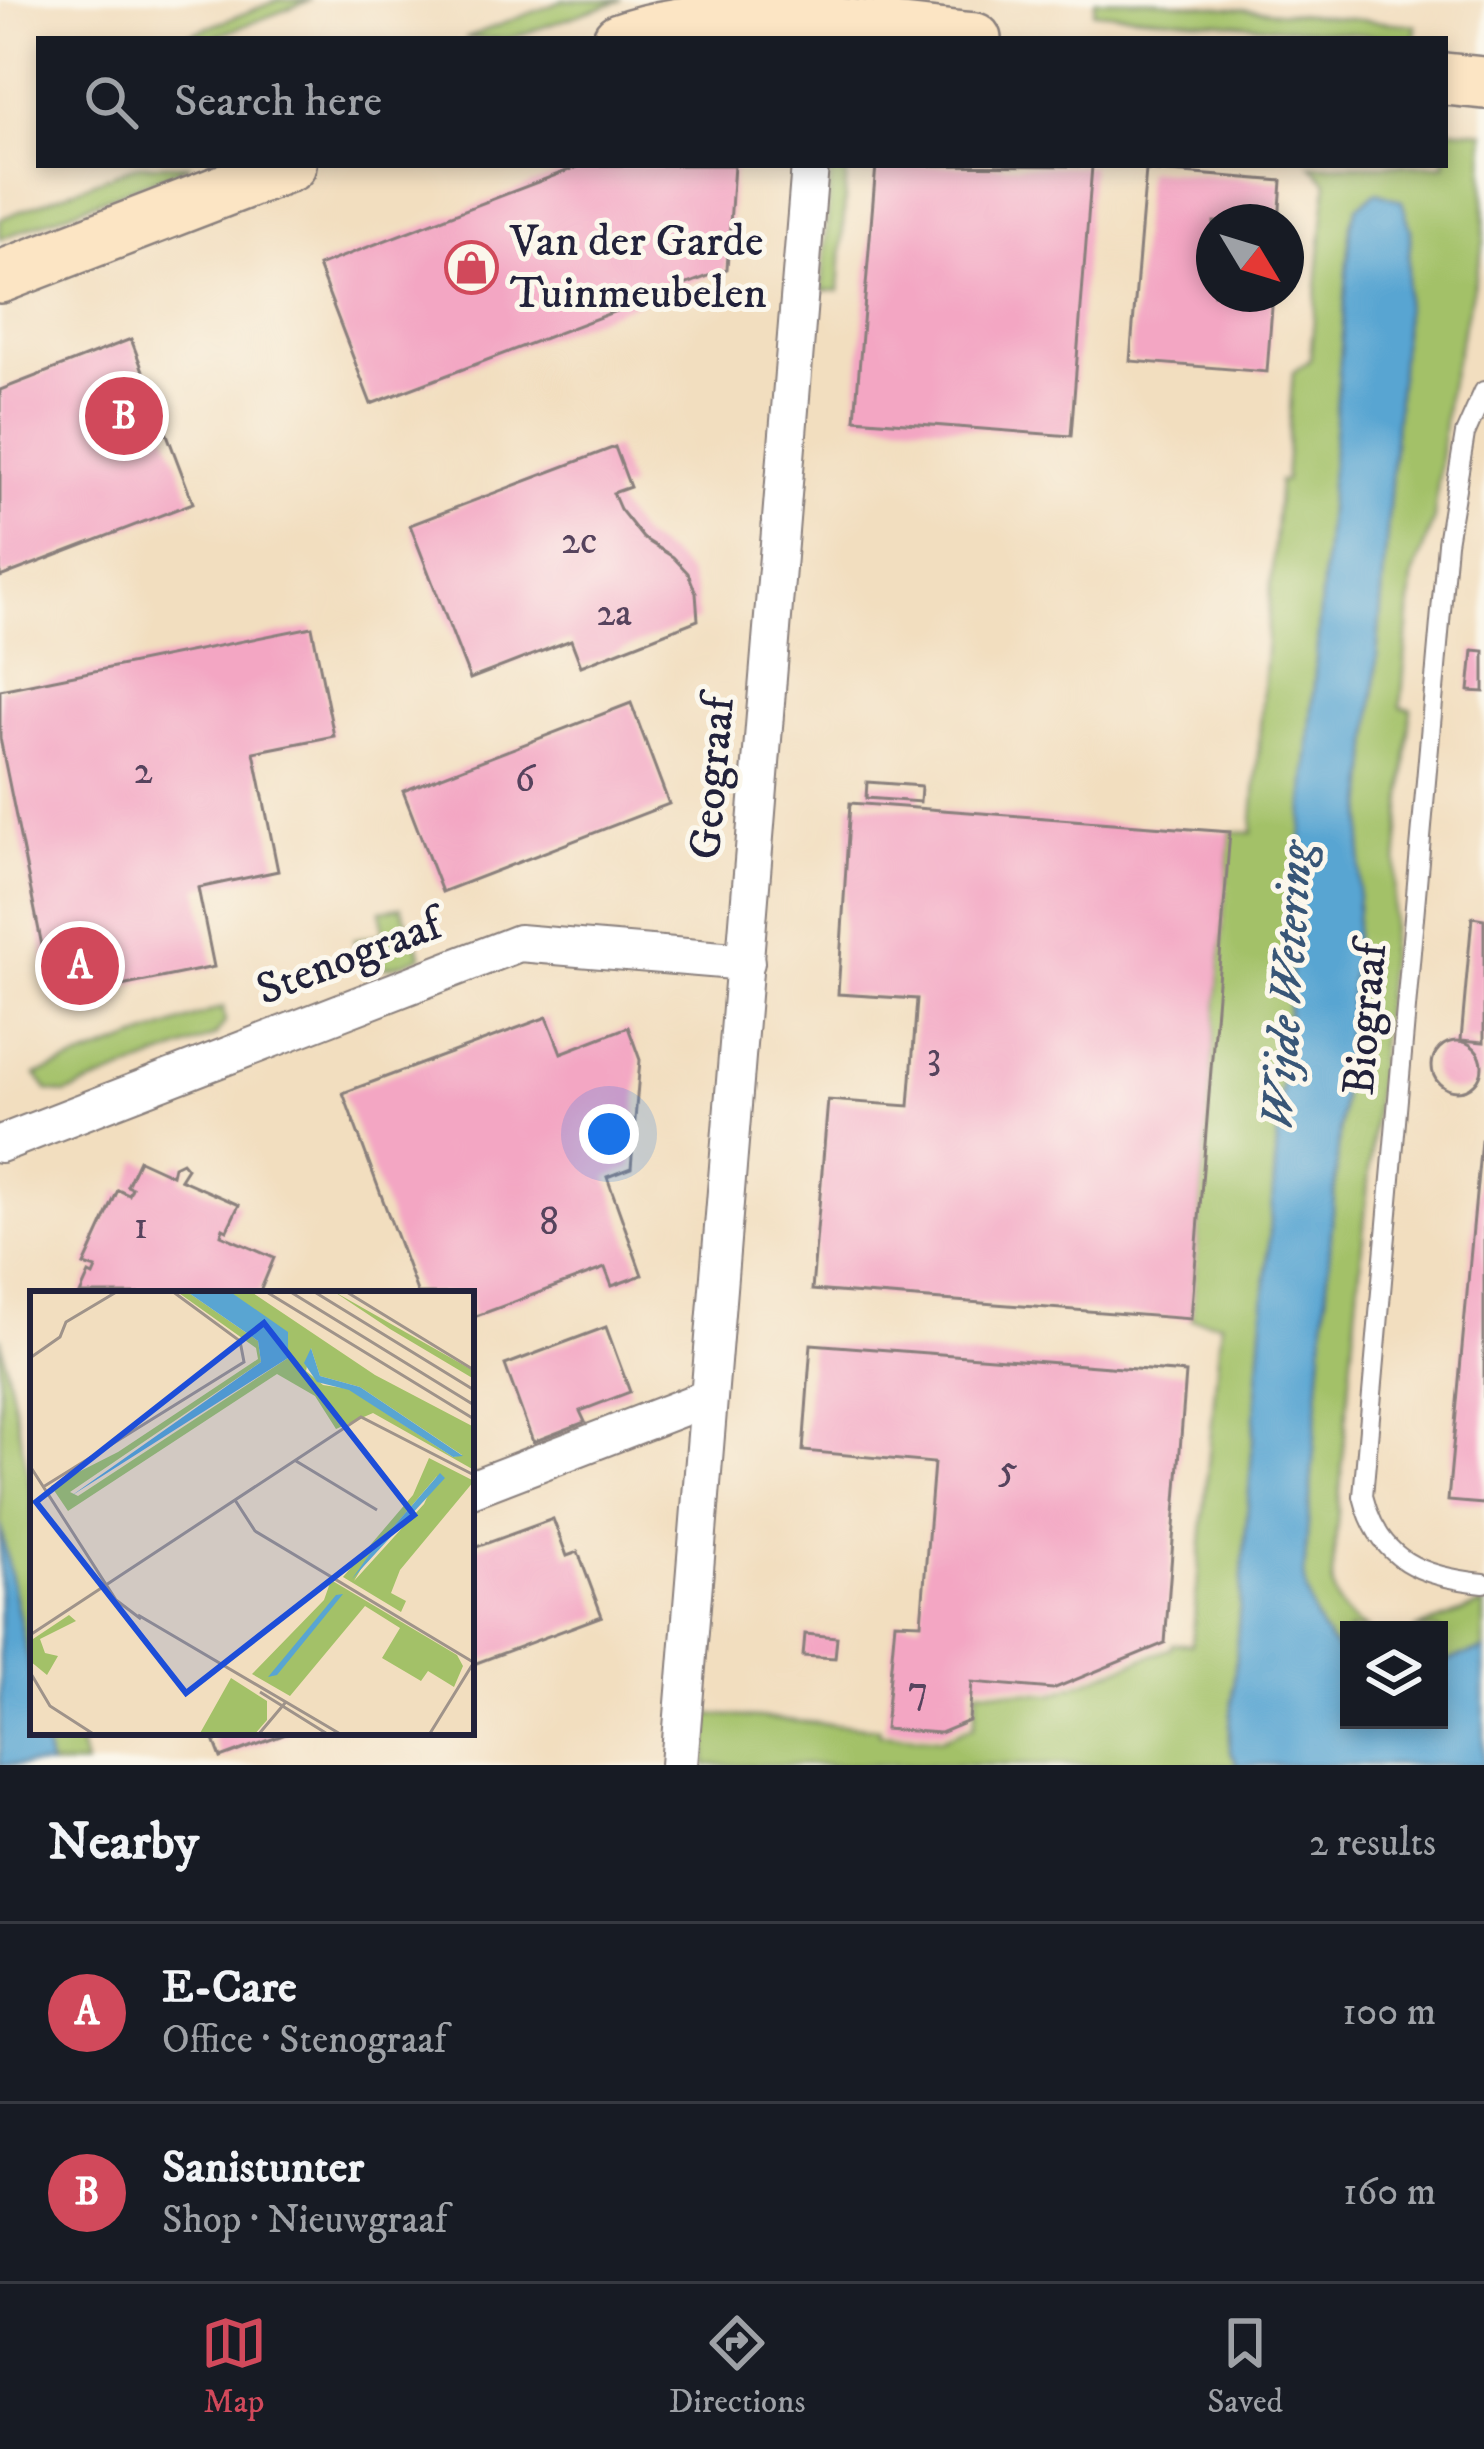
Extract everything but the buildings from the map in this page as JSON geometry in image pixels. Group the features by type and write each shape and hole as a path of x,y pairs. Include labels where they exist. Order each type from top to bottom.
{"street":[{"path":"627,36 711,18 822,22 948,36"},
{"path":"1448,79 1484,83"},
{"path":"0,277 282,168"},
{"name":"Geograaf","path":"679,1765 810,168"},
{"name":"Stenograaf","path":"0,1144 519,944 746,962"},
{"path":"474,1488 707,1398"}],"lane":[{"name":"Biograaf","path":"1484,391 1465,434 1447,543 1363,1496 1370,1525 1413,1567 1449,1580 1484,1583"}],"green space":[{"path":"279,0 311,0 218,36 186,36"},
{"path":"565,0 622,0 517,36 470,36"},
{"path":"1095,0 1145,0 1416,25 1415,36 1379,36 1094,12"},
{"path":"1448,129 1484,132 1484,242 1447,395 1434,519 1412,579 1401,707 1411,709 1332,1577 1341,1609 1354,1621 1340,1621 1340,1652 1317,1622 1304,1574 1411,231 1351,225 1230,1727 1230,1751 1239,1765 705,1765 709,1714 878,1728 879,1734 941,1739 974,1726 978,1689 1053,1694 1172,1644 1192,1644 1221,1322 1191,1319 1230,832 1252,833 1279,481 1285,481 1293,372 1310,360 1327,182 1314,168 1448,168"},
{"path":"130,168 183,168 0,239 0,219"},
{"path":"831,168 847,168 839,291 822,290"},
{"path":"401,907 422,956 382,967 358,958 354,939 383,934 381,910"},
{"path":"223,1007 225,1022 215,1036 65,1094 48,1091 36,1075"},
{"path":"0,1336 30,1485 30,1671 0,1562"},
{"path":"1484,1604 1484,1650 1448,1660 1448,1621 1438,1621"},
{"path":"43,1735 78,1735 85,1765 49,1765"}],"water":[{"path":"1377,192 1402,201 1411,230 1304,1574 1317,1622 1340,1652 1340,1729 1448,1729 1448,1660 1484,1650 1484,1765 1239,1765 1230,1751 1351,225 1357,207"},
{"path":"0,1524 30,1670 30,1735 43,1735 49,1765 0,1765"}],"place":[{"name":"Van der Garde Tuinmeubelen","path":"471,268"},
{"name":"Sanistunter","path":"124,416"},
{"name":"E-Care","path":"80,966"}],"water label":[{"name":"Wijde Wetering","path":"1288,986"}]}
